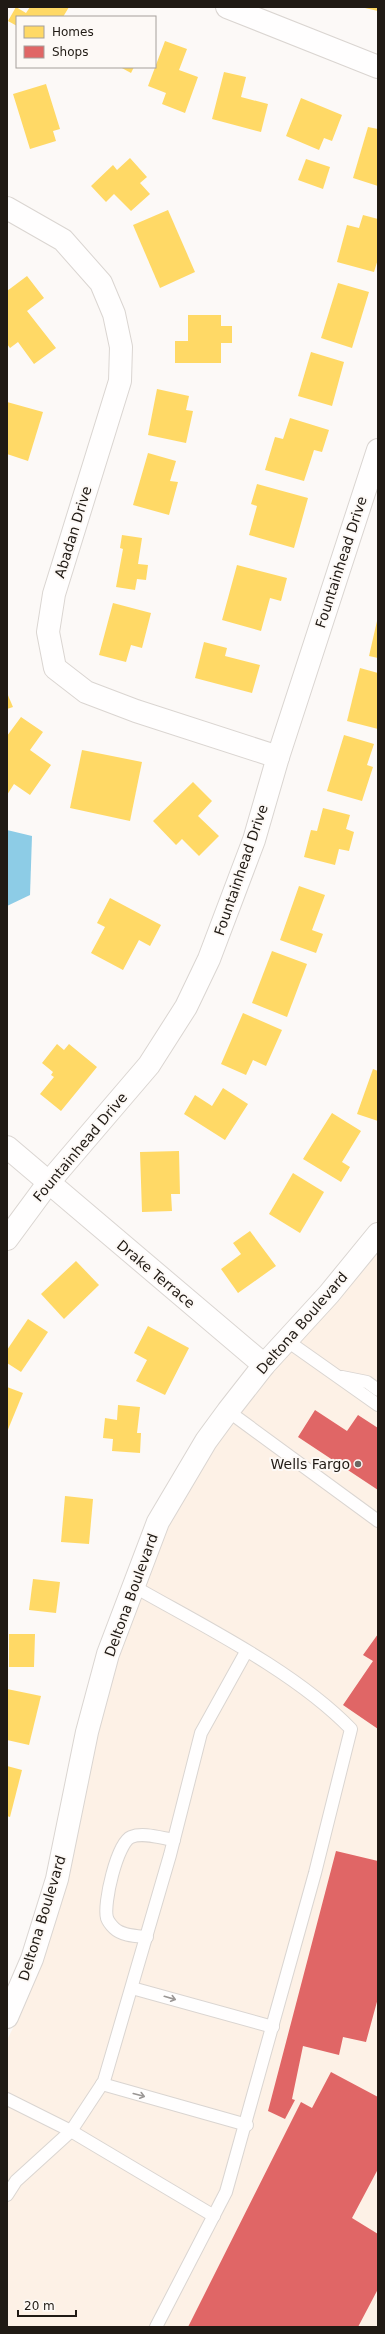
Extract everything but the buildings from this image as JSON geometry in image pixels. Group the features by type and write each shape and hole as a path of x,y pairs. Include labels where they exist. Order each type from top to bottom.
{"street":[{"path":"227,7 378,67"},
{"name":"Abadan Drive","path":"7,208 63,240 101,283 114,314 121,347 120,381 54,594 48,632 56,668 86,692 136,711 278,757"},
{"name":"Fountainhead Drive","path":"7,1239 49,1182 150,1065 186,1008 209,959 254,840 278,757 378,450"},
{"name":"Drake Terrace","path":"7,1147 264,1365"},
{"name":"Deltona Boulevard","path":"7,2018 32,1959 57,1879 87,1732 108,1654 158,1522 206,1441 228,1411 264,1365 329,1294 378,1234"}],"lane":[{"path":"286,1340 378,1405"},
{"path":"338,1376 367,1382 378,1390"},
{"path":"228,1411 378,1521"},
{"path":"133,1586 246,1652 332,1709 351,1729 315,1873 226,2192 156,2327"},
{"path":"7,2194 16,2181 71,2131 102,2084 147,1938 174,1840 201,1732 246,1652"},
{"path":"147,1938 122,1933 114,1928 107,1918 110,1884 118,1855 124,1842 130,1837 138,1835 174,1840"},
{"path":"132,1988 273,2027"},
{"path":"102,2084 246,2124"},
{"path":"7,2099 71,2131 214,2216"}],"shaded area":[{"path":"378,1251 378,2327 7,2327 7,2040 17,2020 118,1658 167,1527 208,1455 271,1372"}],"water":[{"path":"7,830 32,836 30,895 7,906"}],"place":[{"name":"Wells Fargo","path":"358,1464"}]}
